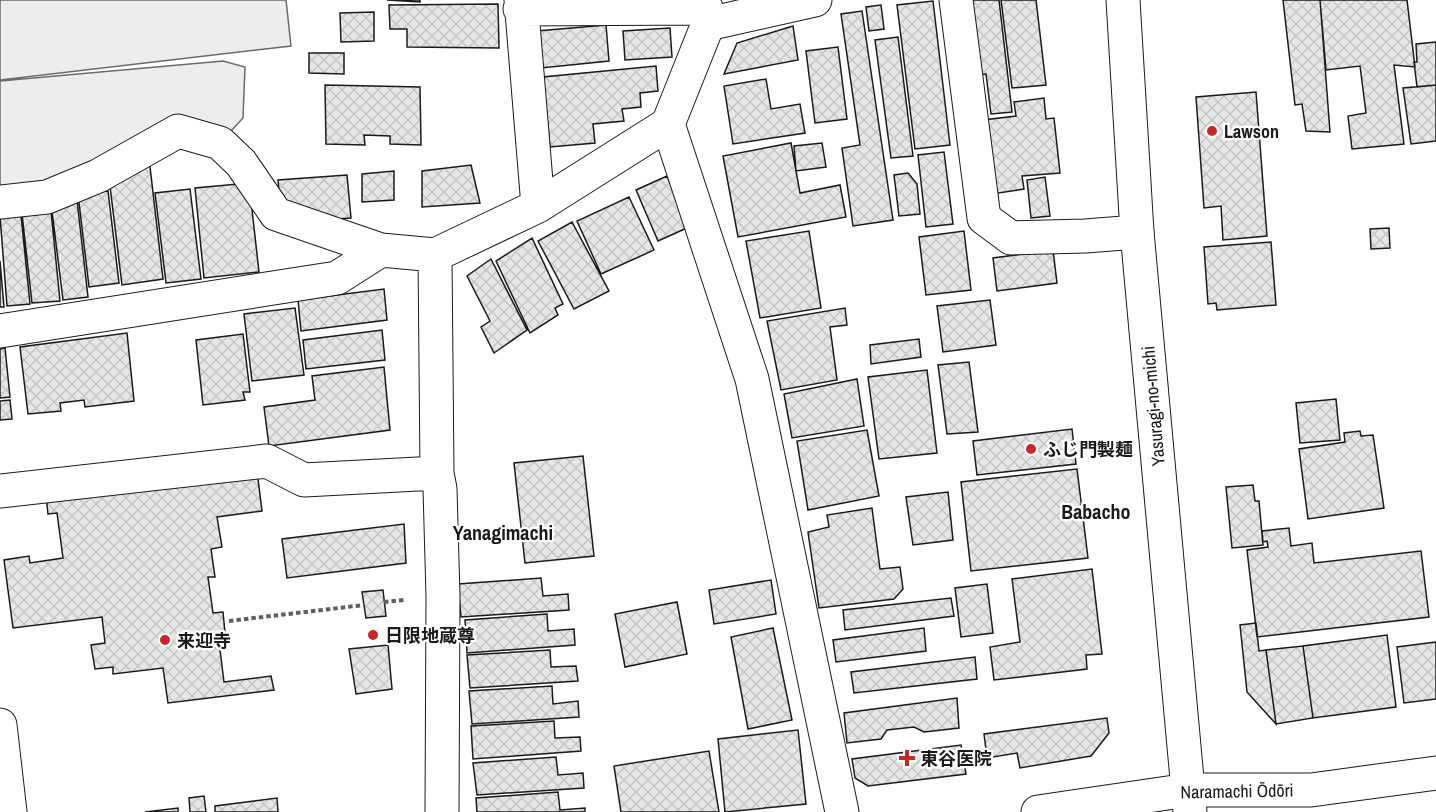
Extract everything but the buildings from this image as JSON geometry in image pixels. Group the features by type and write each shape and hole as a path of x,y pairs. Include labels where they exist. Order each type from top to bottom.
{"street":[{"path":"538,206 520,5 707,11 815,0"},
{"path":"956,0 984,218 1011,238 1137,232"},
{"name":"Yasuragi-no-michi","path":"1123,0 1137,232 1189,801"},
{"path":"707,11 668,124 752,379 842,812"},
{"path":"0,202 47,197 98,176 178,131 220,143 241,163 276,214 381,250 435,255 538,206 668,124"},
{"path":"0,331 337,278 381,250"},
{"path":"435,255 437,473 440,489 443,596 442,812"},
{"path":"0,491 267,461 304,480 437,473"},
{"path":"0,725 10,812"},
{"name":"Naramachi Ōdōri","path":"1038,812 1311,790 1436,773"}],"path":[{"path":"229,621 364,605"}],"shaded area":[{"path":"0,0 286,0 291,46 0,80"},
{"path":"223,61 245,67 243,118 220,143 178,131 0,202 0,81"}],"place":[{"name":"Lawson","path":"1212,131"},
{"name":"ふじ門製麺","path":"1031,449"},
{"name":"日限地蔵尊","path":"373,635"},
{"name":"来迎寺","path":"165,640"},
{"name":"東谷医院","path":"907,758"}],"district":[{"name":"Babacho","path":"1096,511"},
{"name":"Yanagimachi","path":"503,532"}]}
